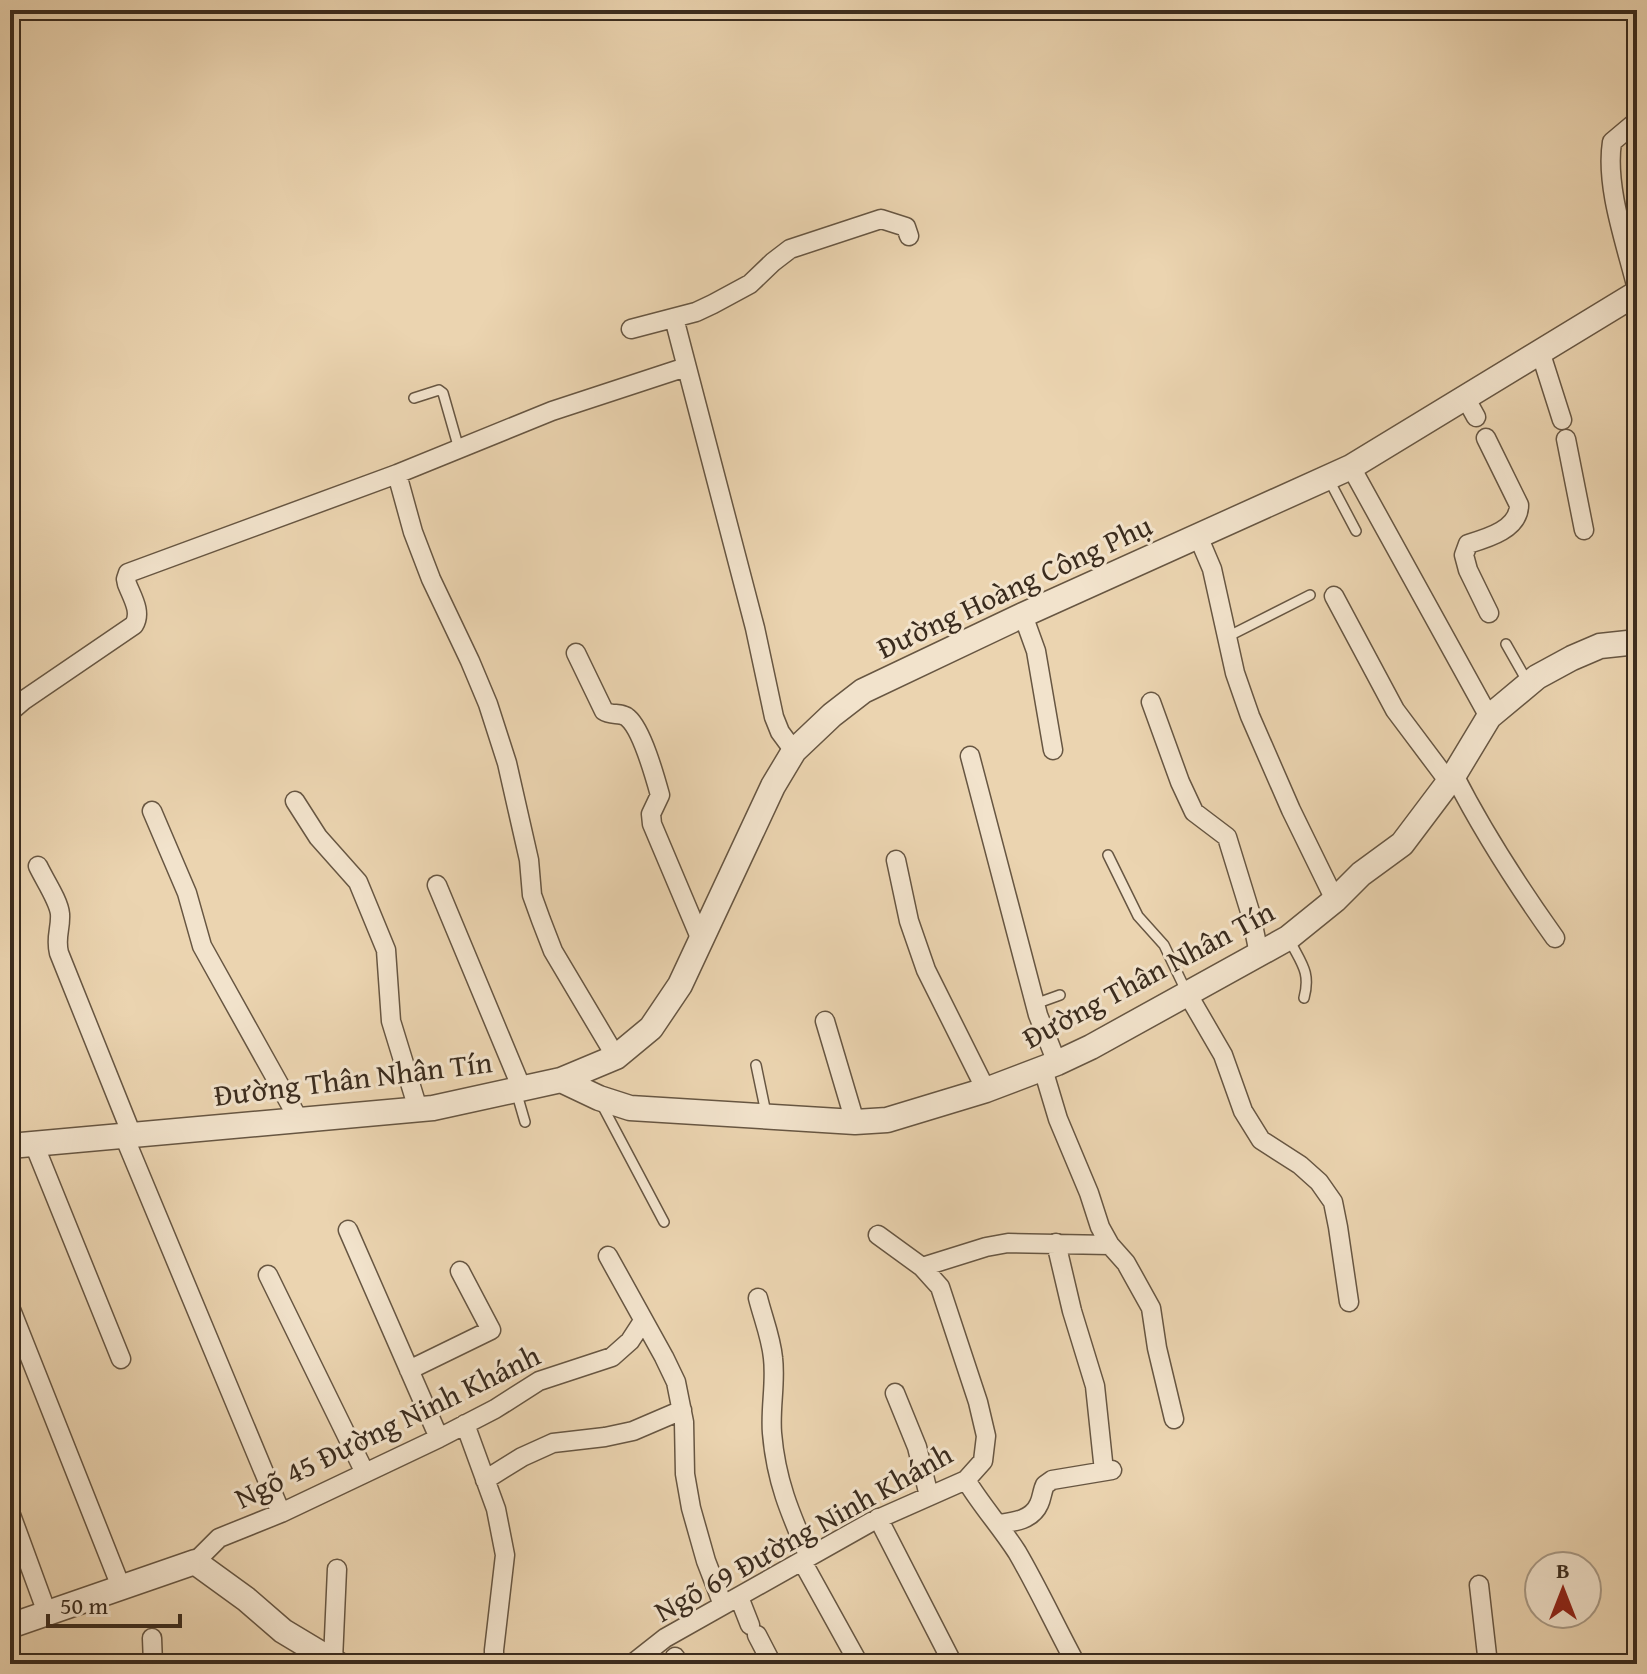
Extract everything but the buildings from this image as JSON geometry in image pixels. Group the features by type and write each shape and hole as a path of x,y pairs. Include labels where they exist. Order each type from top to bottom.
{"street":[{"path":"1637,121 1612,142 1610,174 1637,291"},
{"path":"631,329 696,312 750,284 790,249 881,219 906,227 909,236"},
{"name":"Đường Hoàng Công Phụ","path":"561,1080 616,1057 651,1028 680,985 773,786 794,751 863,691 1023,615 1328,478 1471,407 1540,351 1637,291"},
{"path":"674,318 755,628 774,717 780,732 794,751"},
{"path":"1540,351 1562,420"},
{"path":"10,712 134,625 138,612 127,584 128,573 397,474 552,411 686,367"},
{"path":"1486,438 1519,505 1519,515 1513,523 1490,537 1468,544 1464,555 1489,613"},
{"path":"1566,439 1584,530"},
{"path":"1351,467 1489,717"},
{"path":"397,474 413,532 431,579 488,704 507,763 529,860 532,895 541,920 553,951 616,1057"},
{"path":"1198,536 1212,569 1235,673 1250,716 1335,900"},
{"path":"1334,596 1395,710 1451,779 1555,938"},
{"path":"1023,615 1036,651 1053,750"},
{"name":"Đường Thân Nhân Tín","path":"22,1145 433,1108 561,1080 630,1108 855,1122 887,1120 986,1090 1091,1047 1288,938 1335,900 1361,874 1402,844 1451,779 1489,717 1537,677 1572,658 1600,646 1637,642"},
{"path":"576,653 604,711 609,715 628,718 640,736 660,795 651,814 652,824 701,940"},
{"path":"1151,702 1194,812 1227,837 1251,915 1259,954"},
{"path":"970,756 1035,1004 1050,1066 1058,1119 1100,1227 1110,1245 1126,1263 1151,1308 1174,1419"},
{"path":"295,801 318,837 358,882 386,950 391,1021 418,1109"},
{"path":"152,811 187,893 202,946 299,1120"},
{"path":"896,860 909,921 926,970 986,1090"},
{"path":"38,866 59,909 56,943 59,953 128,1135 281,1513"},
{"path":"437,885 519,1090"},
{"path":"1187,993 1223,1055 1243,1111 1261,1140 1300,1165 1319,1182 1333,1202 1349,1302"},
{"path":"825,1021 855,1122"},
{"path":"22,1145 121,1359"},
{"path":"348,1230 439,1438"},
{"name":"Ngõ 69 Đường Ninh Khánh","path":"632,1664 665,1638 878,1518 966,1480 983,1461 986,1436 978,1402 940,1287 922,1267 878,1235"},
{"path":"922,1267 1008,1243 1110,1245"},
{"path":"999,1524 1017,1521 1034,1512 1039,1507 1045,1485 1052,1480 1108,1470 1095,1386 1072,1311 1056,1243"},
{"path":"608,1256 676,1382 684,1422 685,1474 706,1561 754,1630 772,1664"},
{"path":"409,1370 491,1330 460,1271"},
{"path":"268,1275 365,1473"},
{"path":"758,1298 774,1361 771,1429 777,1473 805,1559 859,1664"},
{"path":"10,1307 121,1587"},
{"name":"Ngõ 45 Đường Ninh Khánh","path":"195,1562 219,1538 281,1513 439,1438 495,1409 539,1381 612,1357 630,1341 643,1321"},
{"path":"895,1393 917,1447 929,1496"},
{"path":"485,1480 522,1457 553,1443 633,1431 682,1410"},
{"path":"465,1424 496,1509 505,1555 494,1664"},
{"path":"966,1480 1019,1555 1076,1664"},
{"path":"10,1512 47,1613"},
{"path":"878,1518 953,1664"},
{"path":"10,1626 195,1562 283,1631 336,1662 337,1569"},
{"path":"1479,1585 1488,1664"},
{"path":"152,1638 153,1664"}],"lane":[{"path":"414,398 439,390 443,393 459,449"},
{"path":"1328,478 1356,531"},
{"path":"1227,637 1310,595"},
{"path":"1506,644 1529,684"},
{"path":"1108,855 1138,916 1164,945 1187,993"},
{"path":"1288,938 1307,975 1304,998"},
{"path":"1035,1004 1060,995"},
{"path":"756,1065 766,1117"},
{"path":"519,1090 525,1122"},
{"path":"599,1098 664,1222"}]}
